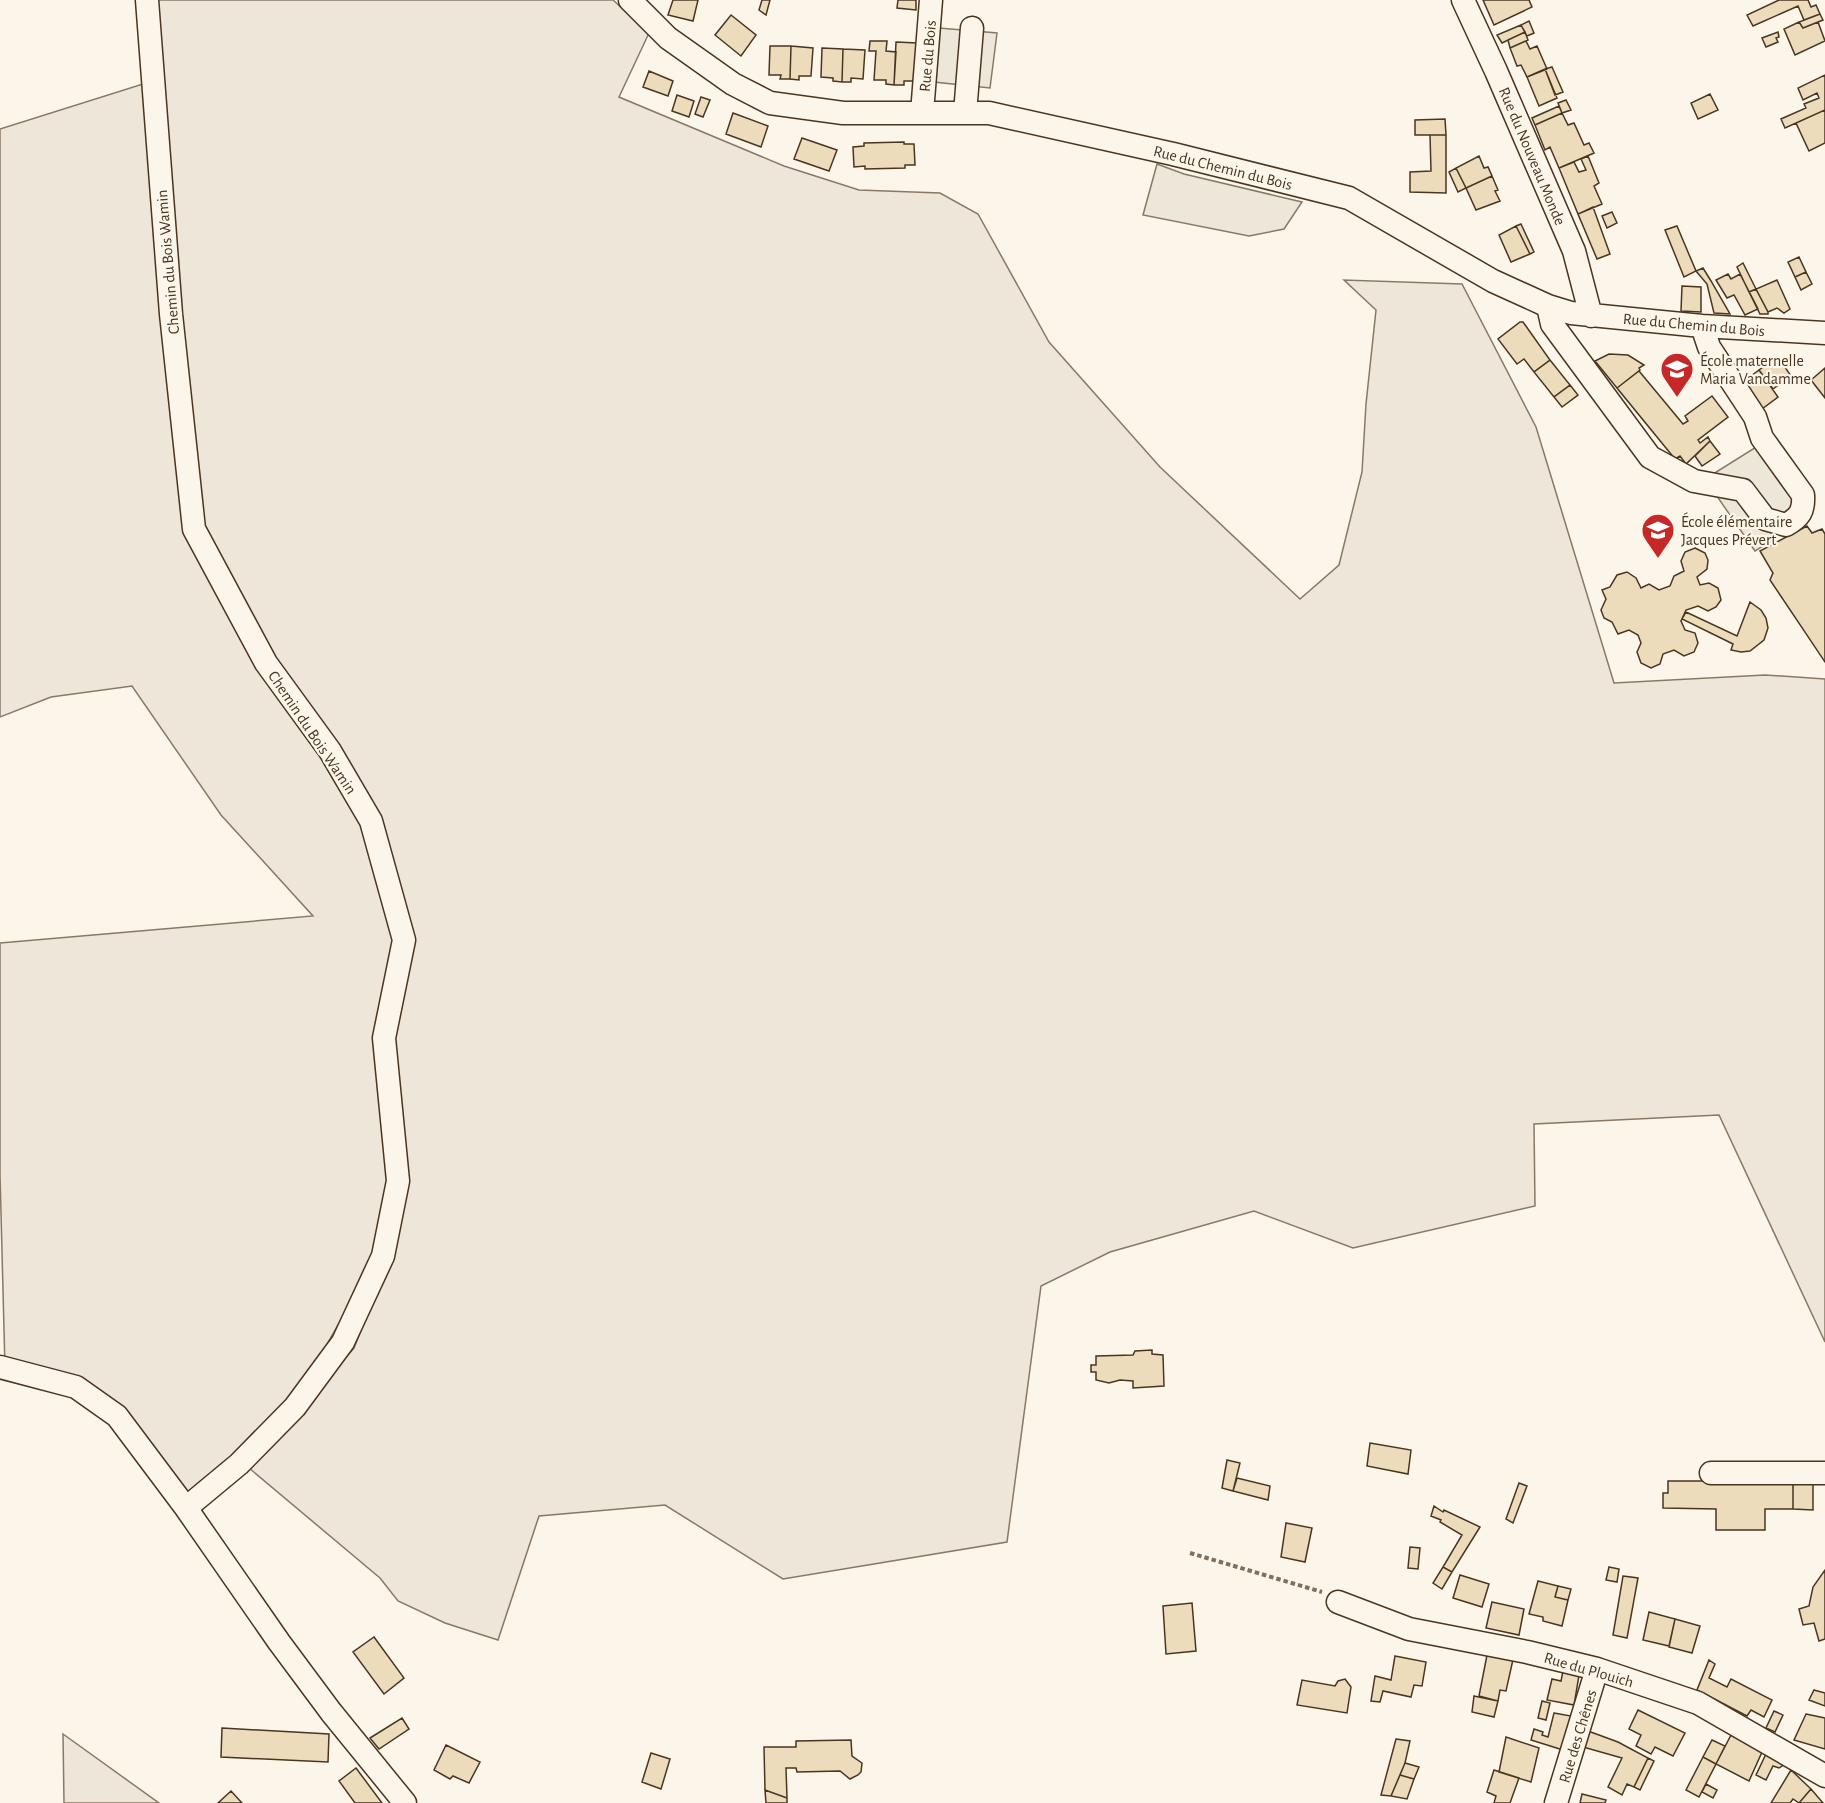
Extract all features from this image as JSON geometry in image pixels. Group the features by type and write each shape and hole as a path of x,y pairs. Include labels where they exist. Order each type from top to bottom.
{"street":[{"name":"Chemin du Bois Wamin","path":"147,0 171,314 194,529 266,663 330,751 372,821 404,940 384,1038 398,1182 383,1256 343,1342 295,1407 239,1464 186,1508"},
{"name":"Rue du Chemin du Bois","path":"630,0 668,38 733,84 770,103 843,113 988,113 999,115 1173,154 1349,198 1493,281 1548,306 1571,313 1702,326 1825,333"},
{"name":"Rue du Bois","path":"922,113 932,0"},
{"name":"Rue du Nouveau Monde","path":"1463,0 1574,251 1591,316"},
{"path":"965,113 972,27"},
{"path":"1548,306 1552,324 1650,457 1694,480 1743,490 1765,519 1786,525 1799,517 1804,506 1803,495 1762,438 1755,417 1708,347 1702,326"},
{"path":"0,1367 76,1387 117,1416 186,1508 279,1642 405,1803"},
{"path":"1711,1473 1825,1473"},
{"name":"Rue du Plouich","path":"1338,1602 1409,1629 1527,1652 1597,1669 1698,1703 1825,1776"},
{"name":"Rue des Chênes","path":"1556,1803 1597,1669"}],"path":[{"path":"1190,1553 1317,1589 1338,1602"}],"shaded area":[{"path":"154,0 613,0 649,33 619,97 784,166 859,190 940,193 978,214 1049,342 1160,467 1300,599 1339,565 1362,472 1366,404 1376,310 1344,280 1462,284 1536,427 1614,683 1765,675 1825,679 1825,1342 1719,1115 1534,1124 1535,1206 1353,1248 1254,1211 1110,1252 1041,1286 1007,1542 783,1579 665,1505 539,1516 498,1640 445,1623 398,1601 380,1578 249,1468 354,1348 389,1261 407,1184 391,1040 401,985 385,984 375,1044 389,1181 377,1256 313,1369 233,1462 185,1498 113,1403 52,1373 5,1368 0,1174 0,943 313,916 221,815 132,686 51,697 0,717 0,129 159,79"},
{"path":"939,28 997,33 990,88 934,82"},
{"path":"1157,164 1184,174 1302,202 1284,229 1249,236 1143,215"},
{"path":"1761,444 1800,501 1795,515 1770,542 1755,551 1705,479"},
{"path":"63,1734 159,1803 64,1803"}],"building":[{"path":"673,0 698,0 693,21 668,15"},
{"path":"762,0 770,0 766,15 759,10"},
{"path":"898,0 916,0 916,10 897,8"},
{"path":"1483,0 1529,0 1532,7 1494,25"},
{"path":"1779,0 1808,0 1811,7 1816,5 1820,14 1804,20 1798,6 1753,26 1747,15"},
{"path":"1820,14 1823,20 1803,28 1799,22"},
{"path":"731,15 756,35 741,56 715,35"},
{"path":"1529,21 1534,33 1527,36 1521,25"},
{"path":"1799,22 1803,28 1818,22 1825,41 1795,55 1784,29"},
{"path":"1521,25 1525,32 1502,43 1497,35"},
{"path":"1525,32 1528,40 1510,48 1508,40"},
{"path":"1778,32 1779,37 1776,38 1778,42 1766,47 1762,38"},
{"path":"870,41 887,41 886,51 896,52 894,85 886,84 886,80 874,80 876,51 869,51"},
{"path":"1526,41 1530,49 1537,46 1547,69 1527,77 1521,65 1517,66 1510,48"},
{"path":"896,42 917,43 916,81 904,81 904,85 894,85"},
{"path":"770,46 791,46 790,79 780,79 781,75 769,75"},
{"path":"791,46 813,48 811,76 799,76 799,80 790,79"},
{"path":"822,48 843,49 842,82 833,81 833,78 821,77"},
{"path":"843,49 865,50 863,79 851,78 851,82 842,82"},
{"path":"1552,67 1563,92 1555,95 1545,69"},
{"path":"1545,69 1557,98 1539,106 1527,77"},
{"path":"649,71 673,81 668,96 643,87"},
{"path":"1825,75 1825,110 1785,128 1781,119 1806,108 1804,104 1819,98 1817,93 1803,100 1798,88"},
{"path":"1710,94 1718,110 1698,119 1691,103"},
{"path":"677,95 694,101 689,117 672,111"},
{"path":"701,97 710,100 703,117 695,114"},
{"path":"1566,100 1571,110 1562,113 1558,103"},
{"path":"1559,106 1562,113 1535,125 1532,118"},
{"path":"1825,110 1825,143 1809,151 1796,123"},
{"path":"733,113 768,126 761,147 726,134"},
{"path":"1562,113 1568,125 1574,123 1584,145 1589,143 1594,153 1559,168 1550,147 1545,150 1535,125"},
{"path":"1445,119 1446,135 1415,135 1415,120"},
{"path":"1430,135 1446,135 1446,193 1410,192 1410,172 1431,171"},
{"path":"802,138 837,150 829,171 794,159"},
{"path":"904,142 904,144 914,144 915,165 905,165 905,168 854,167 853,147 864,146 864,143"},
{"path":"1479,156 1484,168 1488,167 1492,176 1466,188 1456,168"},
{"path":"1588,156 1599,183 1594,186 1602,204 1578,214 1559,168 1574,162 1579,172 1586,170 1581,159"},
{"path":"1456,168 1466,188 1458,192 1449,172"},
{"path":"1492,176 1500,201 1476,210 1466,188"},
{"path":"1593,207 1610,254 1597,259 1578,214"},
{"path":"1612,212 1617,223 1607,228 1602,216"},
{"path":"1521,224 1534,252 1530,254 1516,226"},
{"path":"1516,226 1530,254 1511,262 1499,235"},
{"path":"1677,226 1696,271 1684,277 1665,230"},
{"path":"1799,257 1806,272 1795,277 1788,262"},
{"path":"1743,263 1756,289 1749,292 1737,267"},
{"path":"1703,268 1730,314 1714,313 1707,284 1696,271"},
{"path":"1806,272 1812,284 1801,290 1795,277"},
{"path":"1728,274 1731,279 1740,274 1758,309 1745,315 1734,295 1727,298 1716,280"},
{"path":"1777,280 1790,309 1784,313 1777,308 1768,312 1756,289"},
{"path":"1682,286 1701,287 1701,312 1681,311"},
{"path":"1756,289 1768,314 1760,314 1749,292"},
{"path":"1523,322 1550,360 1534,372 1524,359 1517,364 1498,339"},
{"path":"1609,354 1628,355 1644,365 1617,388 1595,361"},
{"path":"1778,357 1791,376 1773,389 1759,370"},
{"path":"1550,360 1570,385 1554,397 1534,372"},
{"path":"1825,368 1825,398 1811,380"},
{"path":"1759,370 1778,397 1758,412 1739,385"},
{"path":"1639,371 1683,424 1688,421 1685,416 1712,396 1728,417 1698,440 1700,443 1708,437 1710,441 1686,464 1680,456 1675,459 1617,388"},
{"path":"1570,385 1578,395 1562,407 1554,397"},
{"path":"1710,441 1720,454 1702,466 1695,456"},
{"path":"1807,526 1812,533 1822,529 1825,534 1825,662 1770,580 1773,573 1760,551"},
{"path":"1695,548 1705,553 1708,560 1707,569 1697,577 1700,585 1709,583 1718,588 1721,600 1716,607 1708,611 1698,606 1686,610 1681,621 1685,630 1695,633 1698,643 1694,652 1684,656 1674,650 1663,654 1660,664 1651,668 1641,663 1637,652 1641,643 1638,635 1629,630 1618,634 1612,622 1604,618 1601,610 1606,599 1602,590 1610,587 1617,575 1627,572 1636,578 1641,588 1649,584 1659,590 1670,586 1674,576 1684,571 1681,561 1685,552"},
{"path":"1750,602 1761,610 1768,628 1764,640 1750,651 1731,650 1733,644 1682,619 1686,612 1737,636"},
{"path":"1152,1350 1152,1354 1163,1355 1164,1386 1133,1388 1133,1381 1120,1380 1109,1383 1096,1380 1096,1372 1091,1372 1091,1365 1096,1365 1096,1356 1133,1355 1135,1351"},
{"path":"1370,1443 1411,1450 1408,1474 1367,1466"},
{"path":"1227,1460 1240,1463 1233,1491 1222,1488"},
{"path":"1237,1478 1270,1486 1268,1500 1233,1491"},
{"path":"1668,1481 1793,1481 1793,1509 1765,1509 1765,1530 1716,1530 1716,1509 1663,1508 1663,1493 1668,1493"},
{"path":"1793,1481 1813,1481 1813,1510 1793,1509"},
{"path":"1519,1483 1527,1486 1513,1523 1506,1519"},
{"path":"1434,1506 1480,1527 1452,1572 1443,1567 1462,1535 1440,1522 1441,1520 1431,1516"},
{"path":"1286,1523 1312,1528 1305,1562 1281,1557"},
{"path":"1410,1547 1420,1548 1418,1569 1408,1568"},
{"path":"1443,1567 1452,1572 1442,1589 1433,1583"},
{"path":"1609,1567 1619,1569 1617,1582 1606,1580"},
{"path":"1825,1570 1825,1639 1819,1641 1814,1623 1803,1625 1799,1609 1809,1606 1813,1587"},
{"path":"1460,1575 1489,1584 1482,1607 1453,1598"},
{"path":"1623,1576 1638,1578 1627,1638 1613,1635"},
{"path":"1538,1581 1558,1586 1555,1597 1568,1600 1562,1626 1543,1621 1543,1617 1529,1614"},
{"path":"1558,1586 1571,1589 1568,1600 1555,1597"},
{"path":"1492,1602 1524,1609 1519,1635 1486,1628"},
{"path":"1192,1603 1196,1651 1166,1654 1163,1606"},
{"path":"1649,1612 1675,1619 1669,1646 1643,1640"},
{"path":"1675,1619 1700,1626 1692,1653 1669,1647"},
{"path":"374,1637 404,1678 384,1694 353,1652"},
{"path":"1488,1650 1514,1655 1506,1691 1500,1690 1498,1701 1479,1696"},
{"path":"1395,1656 1426,1662 1422,1686 1414,1685 1411,1697 1383,1691 1380,1702 1371,1701 1375,1676 1391,1680"},
{"path":"1709,1660 1715,1664 1709,1678 1727,1687 1731,1679 1772,1700 1764,1717 1751,1710 1747,1716 1697,1690"},
{"path":"1564,1666 1580,1669 1574,1705 1547,1700 1552,1679 1561,1681"},
{"path":"1345,1679 1351,1687 1347,1713 1297,1705 1302,1680 1335,1686 1338,1681"},
{"path":"1814,1690 1825,1693 1825,1706 1809,1700"},
{"path":"1474,1696 1498,1701 1494,1717 1472,1712"},
{"path":"1542,1701 1550,1703 1546,1720 1538,1718"},
{"path":"1638,1710 1685,1733 1673,1756 1655,1747 1651,1754 1636,1746 1641,1735 1629,1729"},
{"path":"1774,1711 1783,1715 1775,1732 1766,1728"},
{"path":"1554,1713 1571,1716 1563,1750 1531,1740 1534,1729 1543,1732 1542,1735 1548,1737"},
{"path":"1806,1714 1825,1718 1825,1749 1794,1740"},
{"path":"402,1718 409,1729 379,1749 370,1738"},
{"path":"222,1728 329,1734 328,1762 221,1757"},
{"path":"1588,1731 1618,1742 1648,1758 1634,1787 1627,1784 1622,1795 1608,1787 1622,1758 1583,1747"},
{"path":"1731,1735 1762,1752 1749,1781 1716,1764"},
{"path":"1506,1737 1539,1748 1531,1782 1499,1772"},
{"path":"1396,1739 1410,1741 1405,1763 1391,1796 1381,1795"},
{"path":"851,1740 852,1756 862,1763 861,1772 858,1775 850,1779 840,1771 797,1772 796,1768 786,1768 787,1798 765,1790 764,1747 796,1747 796,1741"},
{"path":"1712,1740 1725,1746 1716,1764 1703,1757"},
{"path":"446,1745 480,1762 469,1783 453,1776 450,1779 434,1770"},
{"path":"651,1753 670,1759 661,1789 642,1782"},
{"path":"1766,1754 1785,1764 1779,1768 1773,1766 1766,1780 1756,1775"},
{"path":"1703,1757 1716,1764 1699,1797 1686,1790"},
{"path":"1648,1758 1654,1761 1640,1790 1634,1787"},
{"path":"1405,1763 1419,1767 1414,1779 1400,1775"},
{"path":"356,1768 382,1803 355,1803 339,1781"},
{"path":"1494,1770 1519,1778 1510,1803 1494,1803 1496,1796 1487,1792"},
{"path":"1791,1770 1811,1789 1799,1803 1793,1799 1790,1803 1771,1803"},
{"path":"1400,1775 1414,1779 1407,1799 1391,1796"},
{"path":"1706,1784 1717,1790 1713,1798 1702,1792"},
{"path":"1811,1789 1823,1803 1799,1803"},
{"path":"765,1790 787,1798 787,1803 766,1803"},
{"path":"231,1791 242,1803 218,1803"},
{"path":"1582,1794 1606,1800 1605,1803 1580,1803"}],"place":[{"name":"École maternelle Maria Vandamme","path":"1677,398"},
{"name":"École élémentaire Jacques Prévert","path":"1658,559"}]}
